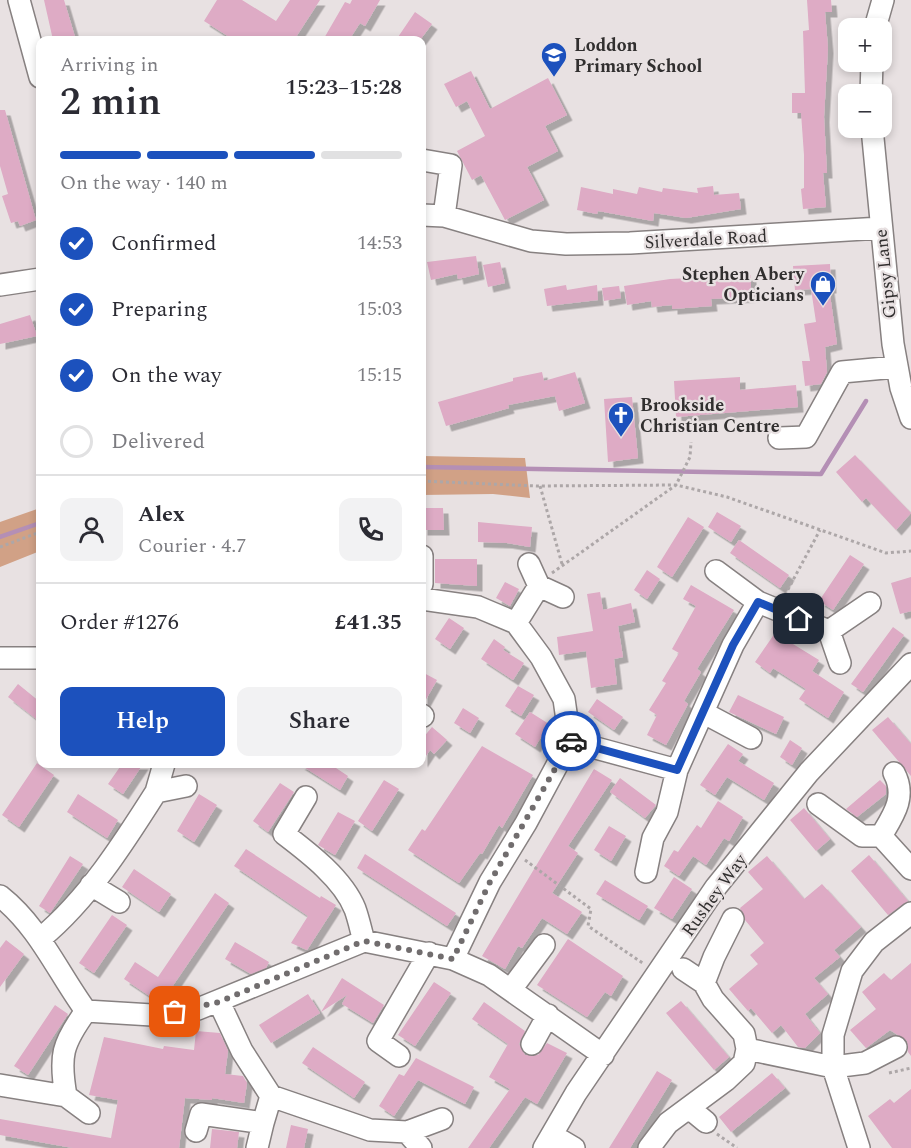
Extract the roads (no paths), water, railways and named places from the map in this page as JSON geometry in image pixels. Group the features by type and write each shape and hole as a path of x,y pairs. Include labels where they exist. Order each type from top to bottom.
{"street":[{"path":"19,0 36,62"},
{"path":"878,18 883,0"},
{"name":"Gipsy Lane","path":"873,138 896,368 911,418"},
{"path":"426,161 451,165 444,216"},
{"name":"Silverdale Road","path":"426,214 444,216 527,248 881,228"},
{"path":"0,285 36,280"},
{"path":"779,438 806,437 842,372 896,368"},
{"path":"529,564 539,586 563,597"},
{"path":"716,571 767,606 829,631 840,663"},
{"path":"516,623 539,586"},
{"path":"426,600 478,607 516,623 541,657 564,699 570,741 490,882 453,959"},
{"path":"829,631 870,603"},
{"path":"646,872 653,838 668,812 677,770 733,645 767,606"},
{"path":"0,658 36,658"},
{"name":"Rushey Way","path":"548,1141 716,887 809,772 911,664"},
{"path":"704,713 751,738"},
{"path":"570,741 677,770"},
{"path":"41,938 66,917 129,835 156,792 163,768"},
{"path":"881,836 899,806 899,782 894,773"},
{"path":"156,792 186,786"},
{"path":"306,797 276,838 314,859 345,891 354,909 364,941"},
{"path":"818,804 862,836 881,836 911,869"},
{"path":"91,885 119,902"},
{"path":"0,896 19,911 41,938 86,1011"},
{"path":"859,1148 833,1067 833,1035 852,971 874,942 911,913"},
{"path":"704,983 733,919"},
{"path":"86,1011 152,1015 198,1009 364,941 453,959 512,988 603,1055"},
{"path":"512,988 544,945"},
{"path":"399,1056 378,1041 429,953"},
{"path":"649,1148 668,1123 744,1063 747,1049 744,1034 713,999 704,983 683,969"},
{"path":"219,1002 242,1051 271,1096 370,1130 414,1140 441,1119"},
{"path":"66,1096 60,1065 70,1034 86,1011"},
{"path":"532,1044 548,1015"},
{"path":"747,1049 833,1067 866,1062 896,1047"},
{"path":"0,1085 66,1096 89,1113"},
{"path":"256,1148 271,1096"},
{"path":"689,1108 706,1122"},
{"path":"196,1131 201,1114 263,1123"},
{"path":"548,1141 574,1148"}],"waterway":[{"path":"426,467 821,474 866,401"},
{"path":"0,537 36,524"}],"place":[{"name":"Loddon Primary School","path":"554,78"},
{"name":"Stephen Abery Opticians","path":"823,307"},
{"name":"Brookside Christian Centre","path":"621,438"}]}
